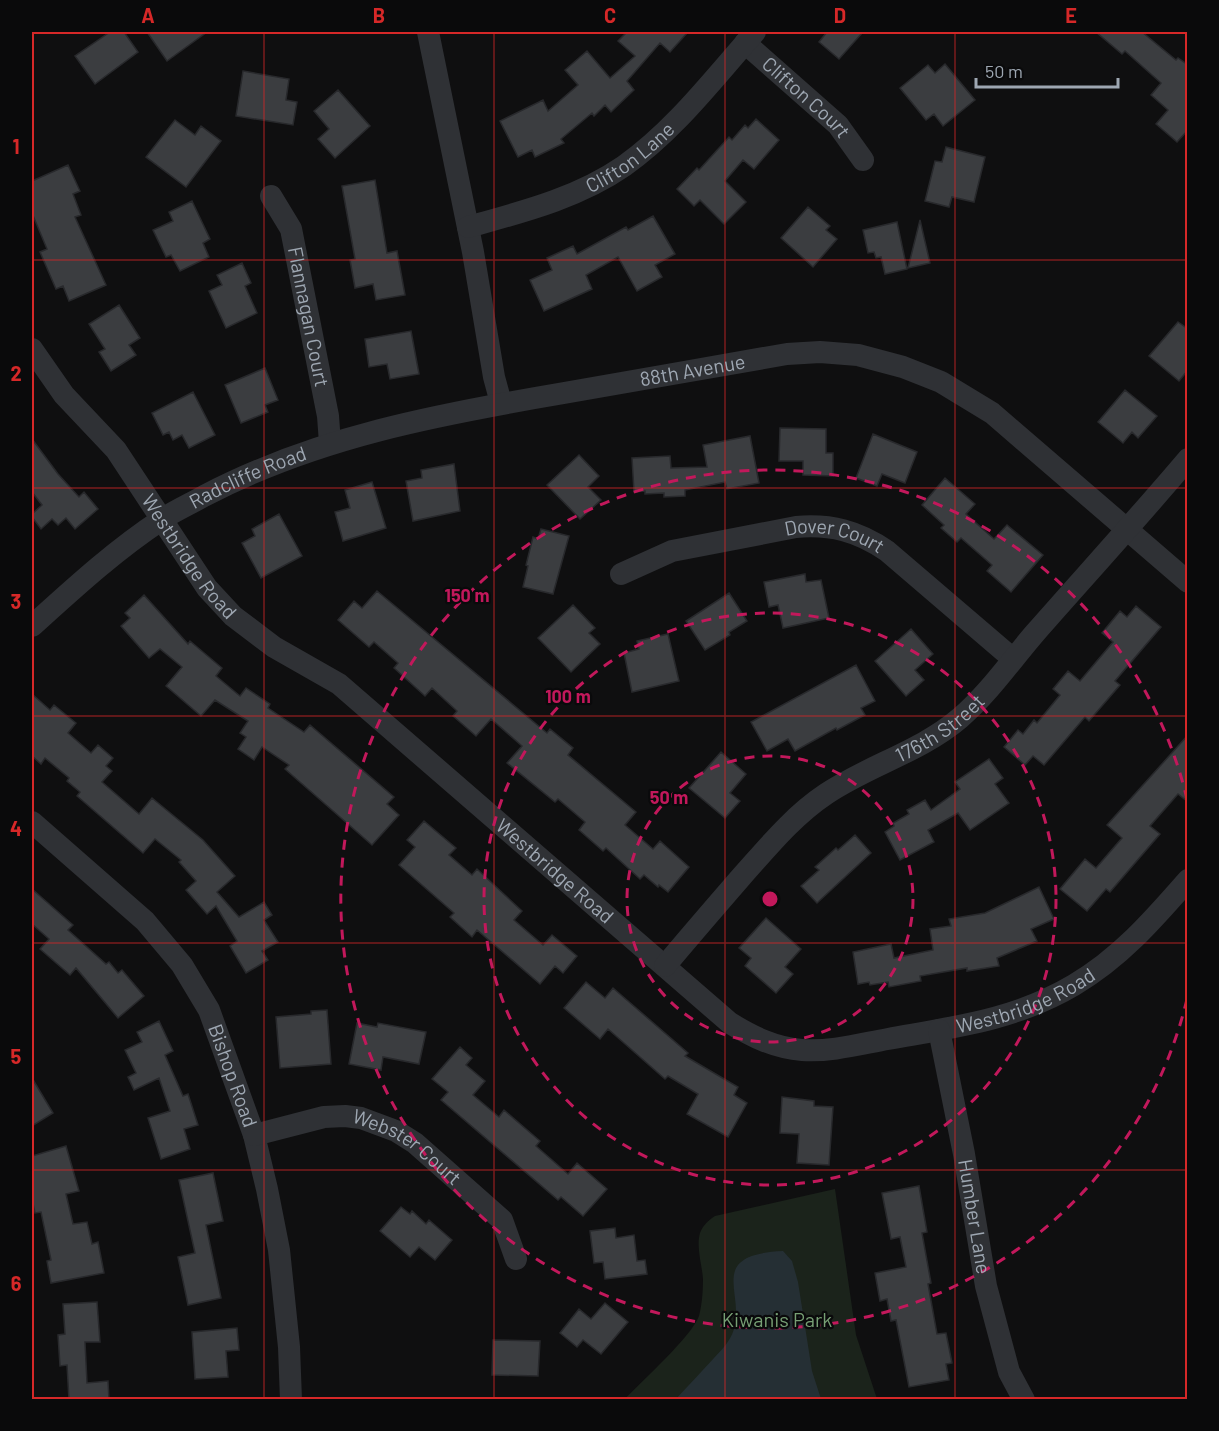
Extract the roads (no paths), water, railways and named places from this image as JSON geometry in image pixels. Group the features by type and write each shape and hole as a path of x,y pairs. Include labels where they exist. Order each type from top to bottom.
{"street":[{"path":"428,32 468,227 494,377 501,403"},
{"name":"Clifton Lane","path":"468,227 540,207 567,196 624,166 677,120 750,37"},
{"name":"Clifton Court","path":"750,37 838,125 863,160"},
{"name":"Flannagan Court","path":"271,196 291,229 327,416 330,443"},
{"name":"Westbridge Road","path":"32,349 64,395 116,450 207,588 233,616 274,647 339,684 605,916 730,1023 750,1036 777,1046 802,1050 826,1050 1009,1015 1043,1002 1074,985 1121,951 1183,895"},
{"name":"88th Avenue","path":"501,403 787,354 820,352 858,355 903,367 941,382 992,414 1188,582"},
{"name":"Radcliffe Road","path":"32,626 100,564 162,519 241,478 280,460 330,443 501,403"},
{"name":"176th Street","path":"665,966 777,836 796,818 825,794 850,779 910,751 958,720 980,700 1013,658 1188,459"},
{"name":"Dover Court","path":"621,574 672,551 796,527 812,525 841,528 865,537 887,551 1013,658"},
{"name":"Bishop Road","path":"32,822 145,921 182,965 209,1010 254,1135 267,1189 279,1250 289,1347 291,1400"},
{"name":"Humber Lane","path":"939,1030 964,1154 986,1286 1009,1372 1024,1400"},
{"name":"Webster Court","path":"254,1135 324,1117 345,1116 361,1118 396,1131 415,1143 502,1220 516,1259"}],"park label":[{"name":"Kiwanis Park","path":"777,1320"}]}
